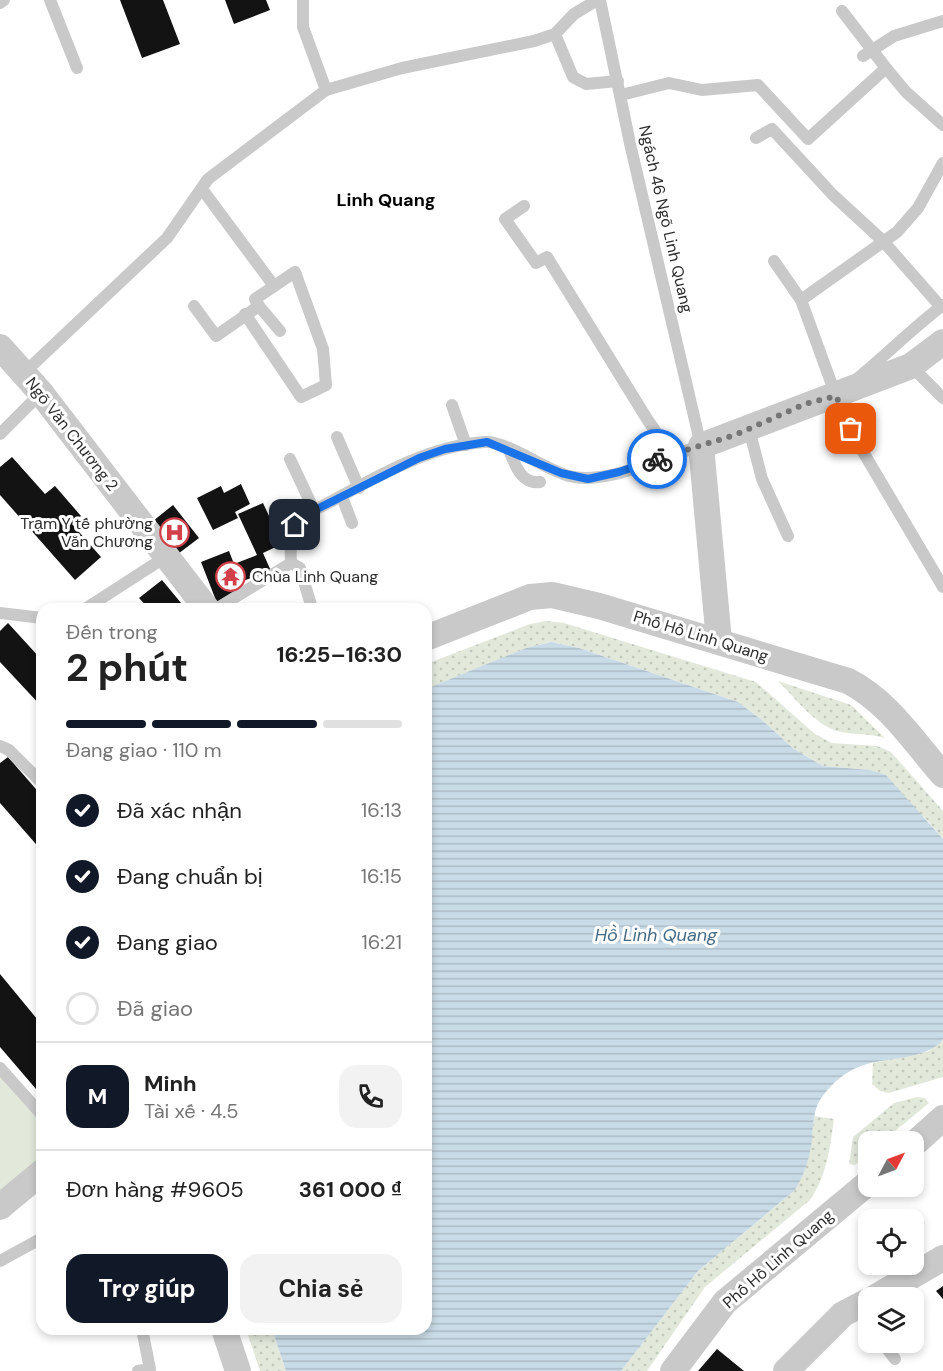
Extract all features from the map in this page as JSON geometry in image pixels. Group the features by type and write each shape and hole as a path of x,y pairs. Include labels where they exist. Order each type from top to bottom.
{"street":[{"path":"719,641 701,446 749,429 805,404 836,396 911,366 943,342"},
{"name":"Ngõ Văn Chương 2","path":"0,347 25,372 202,603"},
{"name":"Phố Hồ Linh Quang","path":"432,636 530,597 552,595 599,606 848,681 866,690 881,702 943,775"},
{"path":"924,1135 943,1118"},
{"path":"1,1203 36,1177"},
{"name":"Phố Hồ Linh Quang","path":"674,1371 725,1302 858,1191"},
{"path":"893,1287 927,1259"},
{"path":"792,1368 843,1314 858,1310"},
{"path":"226,1335 238,1371"}],"lane":[{"path":"0,3 4,0"},
{"path":"50,0 77,68"},
{"path":"303,0 303,27 326,90"},
{"path":"25,372 167,238 208,179 326,90 402,68 534,41 555,34 574,14 599,0"},
{"name":"Ngách 46 Ngõ Linh Quang","path":"599,0 701,446"},
{"path":"842,11 867,53 886,68 906,92 943,125"},
{"path":"867,53 894,36 943,21"},
{"path":"555,34 573,77 586,84 618,81"},
{"path":"621,95 669,83 702,90 758,85 808,138 886,68"},
{"path":"784,140 798,127"},
{"path":"756,138 772,129 832,195 883,241 942,306 916,325 890,352 836,396"},
{"path":"801,300 897,232 918,208 943,163"},
{"path":"202,189 274,286"},
{"path":"524,206 505,219 536,263 547,257 658,435 676,453"},
{"path":"774,261 801,300 836,396 856,440 943,587"},
{"path":"245,314 301,397 326,385 323,349 295,272 255,300 280,331"},
{"path":"194,306 216,336 259,306"},
{"path":"911,366 943,398"},
{"path":"0,434 41,393"},
{"path":"452,405 466,446"},
{"path":"749,429 762,478 788,536"},
{"path":"337,437 359,488"},
{"path":"291,562 290,538 295,525 305,515 419,458 487,442 561,473 588,479 619,472 701,446"},
{"path":"509,450 525,479 532,483 540,482"},
{"path":"290,459 314,510"},
{"path":"342,497 352,523"},
{"path":"94,603 167,556"},
{"path":"291,562 300,568 309,603"},
{"path":"226,603 291,562"},
{"path":"0,613 36,619"},
{"path":"0,746 9,750 36,777"},
{"path":"0,1068 36,1108"},
{"path":"0,1261 36,1241"},
{"path":"138,1371 150,1369 143,1335"},
{"path":"890,1353 895,1359"}],"shaded area":[{"path":"546,621 564,623 756,682 815,734 832,743 877,746 891,752 943,811 943,839 926,819 870,770 823,766 794,749 738,702 579,648 551,642 527,648 432,687 432,662 530,624"},
{"path":"778,681 851,705 885,738 840,732 826,726 804,708"},
{"path":"943,1039 943,1077 889,1093 880,1091 872,1084 873,1063 929,1051"},
{"path":"0,1076 36,1117 36,1178 0,1210"},
{"path":"917,1097 925,1098 929,1103 895,1131 860,1131 894,1103"},
{"path":"814,1116 834,1119 824,1171 810,1200 705,1287 647,1371 621,1371 698,1271 795,1190 809,1154"},
{"path":"858,1133 858,1162 855,1165 849,1164 853,1137"},
{"path":"248,1335 274,1335 286,1371 260,1371"}],"water":[{"name":"Hồ Linh Quang","path":"551,642 579,648 738,702 794,749 823,766 870,770 886,775 943,839 943,1039 928,1051 855,1068 830,1087 818,1103 808,1159 795,1190 698,1271 621,1371 286,1371 274,1335 432,1335 432,687 526,648"}],"building":[{"path":"120,0 163,0 180,44 142,58"},
{"path":"225,0 266,0 270,10 234,24"},
{"path":"12,457 45,494 55,486 81,516 72,524 101,557 75,580 0,495 0,467"},
{"path":"241,484 250,504 235,512 238,518 213,530 197,498 221,486 224,493"},
{"name":"Chùa Linh Quang","path":"263,503 282,544 263,553 271,571 240,582 244,592 217,603 201,562 229,551 234,564 257,555 238,514"},
{"name":"Trạm Y tế phường Văn Chương","path":"173,505 199,538 174,557 148,525"},
{"path":"162,580 181,603 144,603 139,598"},
{"path":"8,623 36,654 36,701 0,662 0,631"},
{"path":"8,757 36,789 36,844 0,803 0,763"},
{"path":"0,974 36,1018 36,1089 0,1047"},
{"path":"943,1286 943,1299 936,1291"},
{"path":"717,1349 744,1371 698,1371"}],"way so far":[{"path":"657,459 735,435 805,404 836,396 851,429"}],"place":[{"name":"Trạm Y tế phường Văn Chương","path":"174,532"},
{"name":"Chùa Linh Quang","path":"231,576"}],"district":[{"name":"Linh Quang","path":"386,200"}],"route":[{"path":"295,525 305,515 395,469 445,449 487,442 523,455 561,473 588,479 619,472 657,459"}]}
